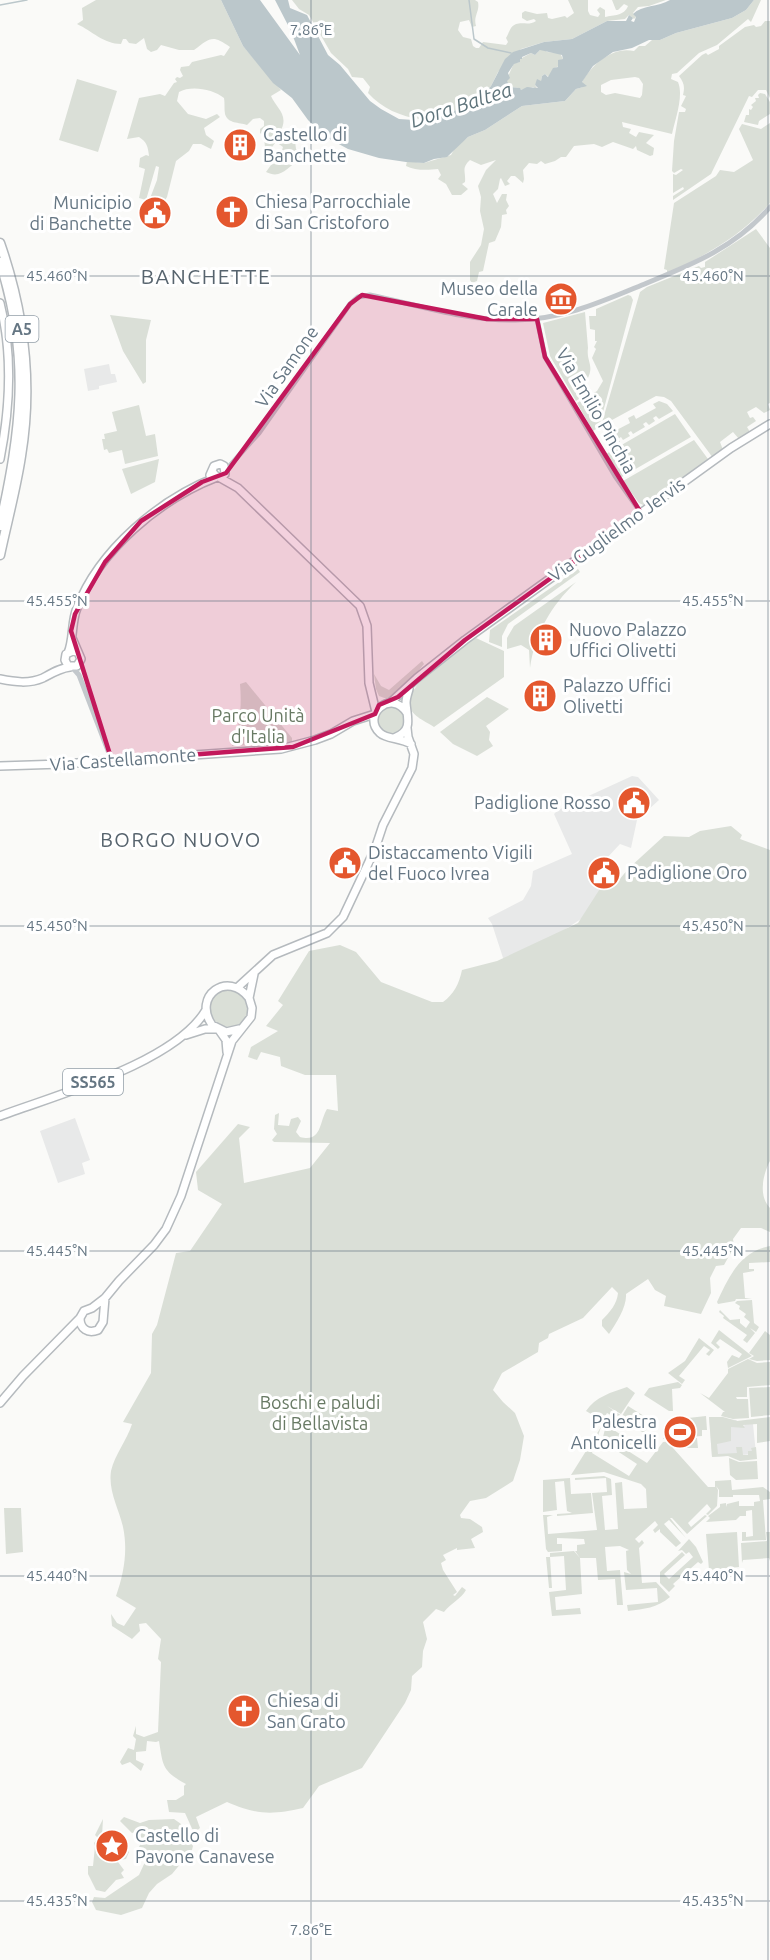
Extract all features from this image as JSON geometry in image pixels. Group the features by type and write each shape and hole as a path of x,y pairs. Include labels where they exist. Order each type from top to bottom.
{"highway":[{"name":"A5","path":"0,243 16,294 22,327 27,388 21,456 0,555"},
{"name":"A5","path":"0,262 16,327 20,389 16,449 0,526"}],"main road":[{"path":"0,303 8,341 9,375 0,459"},
{"name":"Via Guglielmo Jervis","path":"410,686 466,639 738,443 770,424"},
{"path":"238,488 216,475 214,466 224,468 238,488 344,589 363,611 367,626 371,693 376,713 375,726"},
{"path":"74,666 66,656 75,614 83,595 126,535 141,521 202,482 216,475 225,474 224,468"},
{"path":"0,679 12,682 31,682 74,666 81,659 73,642 71,631"},
{"path":"54,672 66,656 72,651 77,652"},
{"path":"376,713 410,686"},
{"name":"SS565","path":"0,1116 129,1068 181,1037 199,1022 206,1010 207,1000 218,988 228,985 238,987 273,955 327,933 343,917 375,849 392,805 412,768 414,753 407,728 409,722 406,701 410,686"},
{"path":"371,693 378,701 398,704 407,713"},
{"name":"Via Castellamonte","path":"0,766 281,749 331,734 349,723 376,713"},
{"path":"349,723 363,722 375,726 382,735 396,737 411,744"},
{"path":"396,737 403,734 407,728"},
{"path":"249,998 254,974"},
{"path":"0,1403 23,1376 68,1332 84,1311 105,1298 166,1229 181,1196 232,1041 250,1017 252,1008 249,998 238,987"},
{"path":"206,1010 208,1019 219,1029 226,1040 226,1063"},
{"name":"SS565","path":"181,1037 205,1029 219,1029 226,1032 241,1029"},
{"path":"68,1332 75,1327 96,1331 102,1326 105,1298"},
{"path":"92,1308 100,1312 104,1320"},
{"path":"80,1318 82,1328"}],"street":[{"path":"537,319 587,308 700,261 743,234 770,207"},
{"name":"Via Samone","path":"224,468 259,432 354,299 370,295 487,319 514,321 537,319"},
{"name":"Via Emilio Pinchia","path":"537,319 549,362 615,476 641,513"},
{"path":"74,666 112,761"}],"highlighted area":[{"path":"362,295 487,319 537,319 545,357 641,513 465,640 398,697 379,705 375,714 293,747 112,761 71,631 75,614 105,562 141,521 202,482 226,473 350,304"}],"shaded area":[{"path":"221,0 260,0 300,55 275,0 288,0 290,8 307,15 328,55 340,65 370,101 399,119 414,120 418,123 462,108 475,96 484,94 491,86 505,59 513,52 544,42 572,39 607,21 626,21 629,15 633,18 631,21 634,22 636,17 633,14 637,11 670,0 754,0 746,10 732,18 613,52 593,66 582,82 587,86 576,89 565,101 522,106 485,130 468,137 447,157 424,163 379,158 348,149 324,136 308,120 292,98 273,83 243,46","holes":["540,50 562,55 563,59 558,60 558,67 553,68 548,77 545,74 541,81 537,79 535,85 538,88 527,87 521,90 510,87 507,81 510,78 508,73 522,57 531,53 535,55"]},
{"path":"109,364 111,374 115,374 117,382 88,391 84,369"},
{"path":"632,776 638,777 659,800 637,820 631,848 620,844 606,859 627,897 581,919 543,944 505,964 488,918 523,900 531,886 533,871 572,854 554,814 558,810"},
{"path":"75,1118 90,1160 82,1163 85,1174 58,1183 40,1131"},
{"path":"709,1417 736,1420 744,1426 753,1424 756,1454 712,1457"}],"green space":[{"path":"96,0 221,0 243,46 281,90 271,96 283,116 284,121 280,132 284,137 295,141 296,149 302,155 299,161 280,173 266,172 279,160 283,147 276,142 272,147 265,148 264,136 260,133 264,121 260,118 253,119 247,125 231,121 225,114 224,98 202,89 184,90 179,92 177,101 188,114 206,119 217,114 220,117 204,128 206,135 214,141 211,149 201,144 193,144 189,151 176,161 167,197 161,207 149,201 159,167 156,166 146,200 139,198 145,169 139,167 140,158 149,156 148,150 139,137 127,139 139,98 160,94 165,96 177,82 175,79 183,76 181,67 189,66 192,62 224,56 230,47 219,40 211,39 194,50 179,50 161,45 157,50 151,52 147,49 144,38 136,44 129,43 126,39 123,39 121,44 109,42 77,24 83,20 82,8"},
{"path":"292,0 475,0 478,2 476,26 472,27 469,20 460,22 458,30 463,37 471,39 473,46 479,48 483,42 506,45 508,42 506,38 514,25 536,21 534,19 527,21 522,18 522,13 525,11 537,14 547,13 548,18 552,19 565,16 567,18 574,13 568,0 588,0 590,15 598,17 600,14 597,10 600,7 605,10 605,17 621,13 628,6 624,4 616,10 612,0 666,0 638,7 633,13 636,17 634,19 629,15 625,19 607,21 572,39 544,42 521,49 498,72 484,94 475,96 462,108 446,113 430,114 420,119 392,111 373,98 368,93 370,87 363,78 352,77 348,69 331,53 309,15 299,9"},
{"path":"754,0 761,0 751,22 748,19 717,45 699,53 677,73 672,74 671,79 678,82 680,94 672,134 622,122 623,127 631,129 629,133 636,137 639,132 654,135 646,143 654,148 653,155 650,156 637,150 636,146 633,149 613,142 602,147 594,144 574,146 566,157 545,164 541,161 537,164 529,163 523,170 523,183 515,176 511,176 507,181 510,184 505,186 501,178 498,189 493,194 497,203 502,194 507,194 506,200 509,206 506,210 507,214 502,215 501,227 495,241 489,243 483,271 479,272 477,281 472,283 470,262 481,245 484,229 478,186 486,170 496,160 481,165 470,160 467,163 465,182 462,184 468,189 461,195 452,195 446,184 438,179 441,175 438,169 414,169 406,166 407,161 424,163 451,155 455,148 468,137 485,130 522,106 565,101 576,89 583,87 582,82 591,69 611,54 618,51 634,51 652,40 660,40 676,33 732,18 746,10","holes":["639,78 643,84 640,98 615,93 606,95 601,92 601,85 611,80"]},
{"path":"765,21 770,21 770,98 766,90 758,90 752,97 749,96 711,174 673,200 673,196 684,189 683,187 673,193 673,174 676,175 683,170 674,173 672,171 679,112 685,112 686,109 681,106 686,96 683,95 684,85 679,76 702,55 706,53 708,55 719,49 719,46 745,27 761,26"},
{"path":"544,49 547,52 560,53 563,59 558,61 559,66 553,69 549,77 545,74 541,81 537,82 535,85 538,90 533,87 521,90 510,87 506,81 514,63 520,62 520,59 531,53 535,55"},
{"path":"77,79 117,91 98,152 59,140"},
{"path":"760,93 765,94 770,102 770,114 759,121 758,125 744,122 746,115 749,115 749,109 753,107 751,105 756,101 755,98 759,98"},
{"path":"770,123 770,203 748,225 723,244 667,273 664,269 674,203 716,176 720,170 734,172 753,160 739,129 742,124 761,129"},
{"path":"756,229 770,248 770,403 768,404 770,410 764,413 756,407 747,412 750,418 753,417 756,421 747,427 750,432 739,439 733,432 720,442 723,450 713,458 671,401 664,397 656,396 601,426 640,292 699,266 705,267 705,262"},
{"path":"628,295 633,300 599,427 593,431 577,403 597,391 603,381 592,358 597,341 595,341 595,330 590,329 589,316 596,316 596,309"},
{"path":"585,312 590,371 587,380 584,379 583,382 586,384 584,387 588,390 576,401 550,356 543,323"},
{"path":"110,315 151,320 146,340 146,382 143,384 123,351"},
{"path":"659,401 667,404 673,411 659,419 656,416 653,418 655,421 649,425 646,422 643,424 645,427 633,434 631,431 628,433 630,436 623,440 621,437 618,439 620,442 615,444 609,434 630,423 628,418 634,415 636,419 656,408 653,404"},
{"path":"139,405 146,436 155,434 158,456 125,464 122,450 109,453 107,449 104,450 102,439 105,439 104,434 117,431 112,412"},
{"path":"675,414 691,437 620,478 606,454"},
{"path":"694,440 708,459 645,506 639,503 623,481"},
{"path":"159,459 155,482 131,494 122,469"},
{"path":"578,569 580,572 508,624 502,636 502,647 489,642 490,630"},
{"path":"576,582 559,601 540,632 530,668 529,650 521,645 507,649 507,638 514,626"},
{"path":"476,638 504,651 504,677 434,727 413,713 410,706 411,697 424,677"},
{"path":"422,661 424,664 398,695 390,700 379,696 374,674 381,686 389,690"},
{"name":"Parco Unità d'Italia","path":"246,682 292,738 292,742 232,746 240,716 240,684"},
{"path":"487,697 509,709 486,726 493,746 477,756 453,744 440,732"},
{"path":"392,707 402,711 406,721 402,731 392,735 382,731 378,721 382,711"},
{"name":"Boschi e paludi di Bellavista","path":"731,826 742,835 740,839 770,850 770,1161 765,1172 763,1191 770,1208 770,1232 761,1228 741,1228 733,1239 734,1247 724,1265 716,1266 710,1278 711,1293 701,1314 664,1306 666,1296 655,1290 648,1279 626,1294 623,1309 609,1334 602,1326 602,1320 616,1301 618,1293 612,1287 583,1318 549,1334 548,1338 539,1343 538,1352 502,1373 493,1390 515,1413 524,1436 520,1460 513,1481 486,1498 470,1501 460,1515 461,1518 470,1519 482,1527 483,1532 471,1539 475,1548 457,1550 457,1548 443,1555 446,1560 441,1563 457,1592 453,1595 455,1596 462,1587 466,1590 444,1612 436,1609 423,1622 427,1639 423,1651 422,1667 412,1676 411,1690 405,1703 362,1768 319,1786 303,1808 265,1812 227,1802 196,1817 200,1828 194,1833 185,1813 169,1812 167,1800 176,1800 184,1795 186,1784 172,1775 165,1767 159,1741 147,1741 146,1751 136,1752 136,1760 144,1764 141,1771 130,1762 122,1765 120,1762 128,1748 134,1750 136,1739 133,1736 136,1726 136,1734 144,1737 158,1732 161,1662 158,1659 161,1639 146,1623 139,1624 140,1631 132,1639 112,1626 111,1614 117,1623 124,1626 136,1608 116,1596 123,1571 125,1544 123,1527 110,1478 115,1459 132,1424 123,1422 151,1373 152,1334 157,1325 176,1253 190,1251 222,1204 198,1190 196,1172 238,1124 250,1127 239,1138 244,1183 310,1168 330,1143 274,1142 272,1140 277,1134 274,1129 275,1115 279,1113 278,1125 289,1126 291,1119 298,1117 301,1121 296,1132 300,1137 307,1138 316,1134 327,1109 338,1111 336,1075 305,1075 281,1066 280,1057 261,1052 257,1060 248,1057 251,1047 278,1031 266,1026 283,1005 278,1001 309,951 340,945 356,952 381,982 432,1002 443,1002 455,988 462,970 497,961 578,923 603,884 613,887 629,868 664,836 689,837 700,831"},
{"path":"229,989 243,994 248,1008 243,1022 229,1027 215,1022 210,1008 215,994"},
{"path":"770,1246 770,1262 749,1263 749,1269 754,1269 754,1271 743,1273 745,1298 752,1299 736,1299 718,1304 721,1293 736,1267 750,1254"},
{"path":"752,1300 754,1323 759,1327 756,1332 750,1328 755,1333 747,1343 743,1340 747,1335 723,1318 724,1316 719,1312 720,1310 730,1320 740,1319 740,1323 746,1328 750,1322 744,1317 746,1314 739,1309 740,1306 735,1303"},
{"path":"719,1330 752,1356 728,1368 727,1362 732,1355 739,1358 742,1354 720,1339 716,1343 720,1347 718,1349 711,1343"},
{"path":"765,1331 770,1335 770,1360 749,1359 754,1356 749,1353"},
{"path":"699,1338 714,1350 709,1356 706,1354 710,1350 704,1346 679,1376 685,1380 682,1384 668,1373 685,1361"},
{"path":"748,1359 757,1363 770,1362 770,1385 747,1387 747,1397 736,1397 737,1399 748,1399 749,1418 733,1419 721,1416 725,1412 700,1393 709,1398 728,1373 728,1369"},
{"path":"678,1382 682,1385 680,1388 672,1389 673,1411 669,1411 644,1395 649,1388"},
{"path":"627,1387 635,1393 621,1414 607,1406 622,1416 628,1406 652,1421 644,1433 607,1413 604,1418 608,1421 606,1423 586,1411 599,1399"},
{"path":"770,1387 770,1415 751,1417 749,1388"},
{"path":"679,1416 679,1419 706,1416 707,1430 702,1430 702,1436 688,1437 687,1431 686,1435 679,1437 679,1440 697,1438 698,1448 673,1448 708,1487 715,1487 715,1481 731,1480 732,1490 763,1487 770,1492 770,1499 763,1500 766,1540 742,1541 742,1532 746,1532 746,1537 753,1536 752,1510 746,1511 746,1516 740,1516 736,1520 706,1522 710,1518 708,1516 720,1507 720,1504 726,1503 726,1507 727,1504 739,1501 739,1506 754,1506 754,1502 760,1501 759,1495 719,1497 719,1490 716,1486 717,1506 708,1515 706,1514 711,1509 707,1504 688,1523 691,1527 705,1515 707,1516 687,1534 670,1518 686,1538 669,1520 664,1524 681,1543 676,1547 660,1532 660,1529 655,1533 653,1530 658,1525 655,1521 635,1539 639,1543 642,1540 644,1543 639,1548 642,1583 656,1582 670,1597 655,1606 628,1611 627,1605 658,1602 657,1588 626,1590 624,1572 631,1574 627,1570 626,1551 629,1550 620,1546 605,1547 607,1571 620,1570 623,1605 617,1605 615,1579 598,1580 596,1558 580,1558 575,1551 577,1551 577,1545 585,1544 584,1539 557,1538 557,1544 562,1544 562,1551 548,1552 543,1515 553,1515 547,1517 548,1534 597,1530 592,1493 607,1492 606,1478 575,1480 575,1478 604,1476 611,1479 612,1495 602,1496 605,1530 618,1529 615,1483 622,1482 624,1509 647,1508 646,1489 641,1484 604,1472 571,1475 601,1427 592,1453 629,1476 637,1464 602,1441 606,1425 637,1445 632,1452 625,1449 647,1463 663,1442 673,1441 673,1439 663,1439 671,1429 672,1417"},
{"path":"709,1417 723,1417 737,1421 770,1417 770,1441 757,1443 757,1424 743,1425 745,1428 731,1427 731,1441 717,1444 718,1454 737,1453 736,1447 742,1447 743,1455 748,1455 748,1451 752,1451 751,1448 756,1447 757,1459 740,1461 728,1456 712,1457"},
{"path":"729,1458 739,1462 757,1461 758,1479 736,1480 730,1475"},
{"path":"570,1478 571,1494 591,1493 593,1513 557,1516 557,1514 572,1513 567,1511 564,1481 555,1482 557,1510 543,1512 543,1480"},
{"path":"4,1508 21,1508 23,1552 6,1554"},
{"path":"737,1532 739,1567 709,1570 706,1534"},
{"path":"766,1532 770,1532 770,1561 769,1558 743,1560 742,1563 741,1543 767,1541"},
{"path":"689,1539 696,1547 703,1562 701,1564 698,1562 673,1584 675,1586 669,1592 660,1583 660,1572 682,1552 685,1555 664,1574 669,1579 693,1557 689,1552 686,1554 682,1550 678,1551"},
{"path":"574,1551 580,1558 582,1594 555,1597 556,1610 580,1608 581,1614 552,1616 549,1592 566,1590 564,1556 550,1557 550,1553"},
{"path":"546,1557 550,1557 552,1588 549,1588"},
{"path":"124,1817 140,1823 149,1820 174,1819 181,1824 193,1846 172,1874 157,1884 149,1893 142,1908 121,1915 96,1910 92,1902 94,1897 105,1898 139,1875 145,1862 146,1851 138,1849 142,1841 139,1831 132,1833 120,1821"},
{"path":"103,1819 101,1853 107,1849 110,1850 112,1856 121,1854 123,1850 129,1852 126,1859 118,1862 124,1870 121,1873 124,1878 116,1880 105,1892 96,1890 88,1874 88,1866 93,1866 94,1843 98,1838 95,1835"}],"waterway":[{"path":"0,5 27,0"},
{"path":"469,0 474,39 488,48 511,53"}],"place":[{"name":"Castello di Banchette","path":"240,145"},
{"name":"Chiesa Parrocchiale di San Cristoforo","path":"232,212"},
{"name":"Municipio di Banchette","path":"155,213"},
{"name":"Museo della Carale","path":"561,299"},
{"name":"Nuovo Palazzo Uffici Olivetti","path":"546,640"},
{"name":"Palazzo Uffici Olivetti","path":"540,696"},
{"name":"Padiglione Rosso","path":"634,803"},
{"name":"Distaccamento Vigili del Fuoco Ivrea","path":"345,863"},
{"name":"Padiglione Oro","path":"604,873"},
{"name":"Palestra Antonicelli","path":"680,1432"},
{"name":"Chiesa di San Grato","path":"244,1711"},
{"name":"Castello di Pavone Canavese","path":"112,1846"}],"district":[{"name":"BANCHETTE","path":"206,277"},
{"name":"BORGO NUOVO","path":"181,840"}],"water label":[{"name":"Dora Baltea","path":"461,105"}]}
